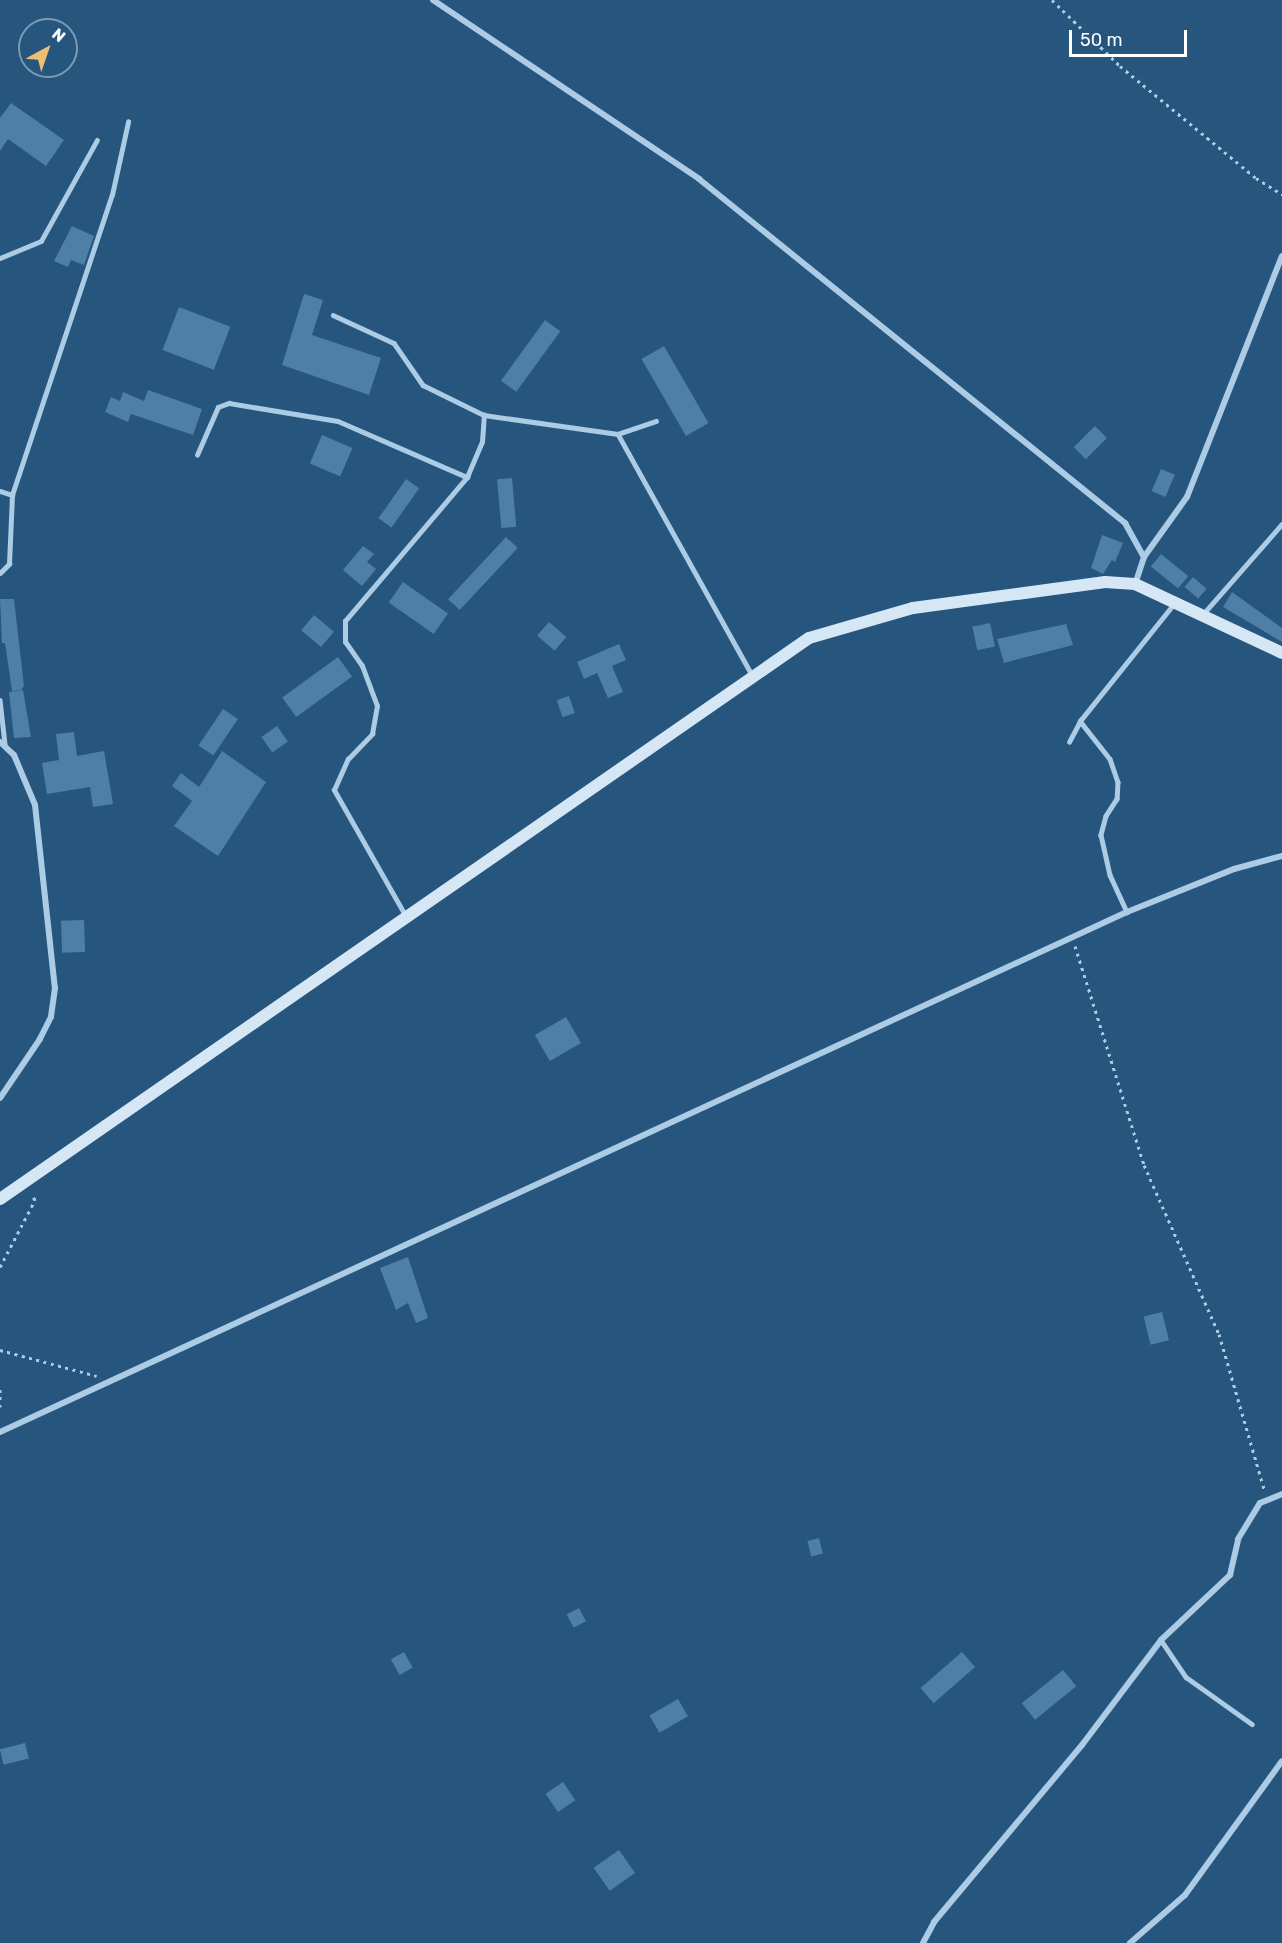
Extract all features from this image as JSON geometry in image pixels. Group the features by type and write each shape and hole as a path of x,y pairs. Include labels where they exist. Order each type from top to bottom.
{"street":[{"path":"433,0 699,179 1125,523 1144,557"},
{"path":"1135,584 1144,557 1164,534 1187,497 1213,438 1282,256"},
{"path":"0,1199 752,675 809,638 913,608 1105,582 1135,584 1177,600 1282,653"},
{"path":"0,1098 40,1039 51,1017 55,988 35,805 14,755 2,743"},
{"path":"0,1432 109,1379 1127,912 1234,869 1282,856"},
{"path":"923,1943 934,1922 1082,1745 1161,1640 1230,1575 1246,1522 1267,1499 1282,1494"},
{"path":"1130,1943 1185,1895 1282,1761"}],"lane":[{"path":"0,573 9,564 12,495 112,195 128,122"},
{"path":"0,258 41,241 97,140"},
{"path":"333,315 394,343 423,385 484,415 618,434 656,421"},
{"path":"197,455 218,407 229,403 338,421 467,477"},
{"path":"406,917 334,790 348,759 372,734 377,706 362,666 345,642 345,621 467,477 483,442 484,415"},
{"path":"618,434 752,675"},
{"path":"0,491 12,495"},
{"path":"1204,613 1282,524"},
{"path":"1069,742 1080,721 1177,600"},
{"path":"0,700 2,743"},
{"path":"1080,721 1110,759 1118,782 1117,798 1106,816 1101,835 1110,875 1127,912"},
{"path":"1161,1640 1186,1677 1252,1724"}],"path":[{"path":"1052,0 1120,66 1256,178 1282,194"},
{"path":"1072,937 1144,1165 1218,1334 1267,1499"},
{"path":"0,1267 35,1200 27,1181"},
{"path":"0,1350 109,1379"},
{"path":"0,1389 0,1407"}],"building":[{"path":"11,103 64,140 46,166 8,139 0,151 0,118"},
{"path":"72,226 94,236 84,265 71,260 68,267 54,261"},
{"path":"304,294 323,300 312,335 381,358 369,395 282,365"},
{"path":"179,307 230,327 214,370 163,350"},
{"path":"545,320 560,331 516,392 501,381"},
{"path":"664,346 708,423 686,436 641,359"},
{"path":"148,390 202,409 193,435 131,414 128,422 105,412 111,397 120,401 123,392 144,401"},
{"path":"1095,426 1107,438 1086,459 1074,447"},
{"path":"322,435 352,448 340,476 310,464"},
{"path":"1161,469 1175,475 1165,497 1152,491"},
{"path":"512,478 516,527 501,528 497,479"},
{"path":"406,479 419,488 392,527 378,518"},
{"path":"1102,535 1123,543 1115,562 1112,560 1103,574 1091,568"},
{"path":"506,537 518,548 460,610 448,599"},
{"path":"363,546 374,554 367,562 376,569 362,586 343,570"},
{"path":"1161,554 1188,576 1178,588 1151,566"},
{"path":"1193,577 1207,589 1198,599 1184,587"},
{"path":"403,582 448,614 434,634 389,602"},
{"path":"1232,592 1282,628 1282,642 1223,607"},
{"path":"0,599 14,599 24,686 21,690 12,691 5,643 2,643"},
{"path":"314,615 334,632 321,647 301,630"},
{"path":"549,622 566,637 555,651 537,636"},
{"path":"990,623 995,646 977,650 972,627"},
{"path":"1066,624 1073,645 1004,663 997,639"},
{"path":"619,644 626,660 612,666 623,692 608,698 597,673 584,679 577,662"},
{"path":"338,657 352,676 296,717 282,698"},
{"path":"23,690 31,737 14,738 9,692"},
{"path":"569,696 575,713 563,717 557,700"},
{"path":"223,709 238,719 213,756 198,745"},
{"path":"277,726 288,742 272,752 261,737"},
{"path":"74,732 77,756 104,751 113,804 93,807 90,787 47,794 42,763 59,760 56,734"},
{"path":"222,751 266,782 218,856 174,826 192,801 172,786 181,773 199,787"},
{"path":"84,920 85,952 62,953 61,921"},
{"path":"566,1017 581,1043 550,1061 535,1035"},
{"path":"408,1257 428,1318 416,1323 408,1303 396,1310 380,1268"},
{"path":"1162,1312 1169,1340 1151,1345 1144,1317"},
{"path":"819,1538 823,1554 811,1556 807,1541"},
{"path":"579,1608 586,1621 574,1628 567,1615"},
{"path":"404,1652 413,1668 400,1675 391,1659"},
{"path":"962,1652 975,1667 934,1703 920,1688"},
{"path":"1063,1670 1076,1686 1035,1720 1022,1703"},
{"path":"678,1699 688,1716 659,1733 649,1715"},
{"path":"25,1743 29,1759 4,1765 0,1749"},
{"path":"563,1782 575,1800 558,1812 546,1794"},
{"path":"619,1850 635,1873 610,1891 594,1868"}]}
